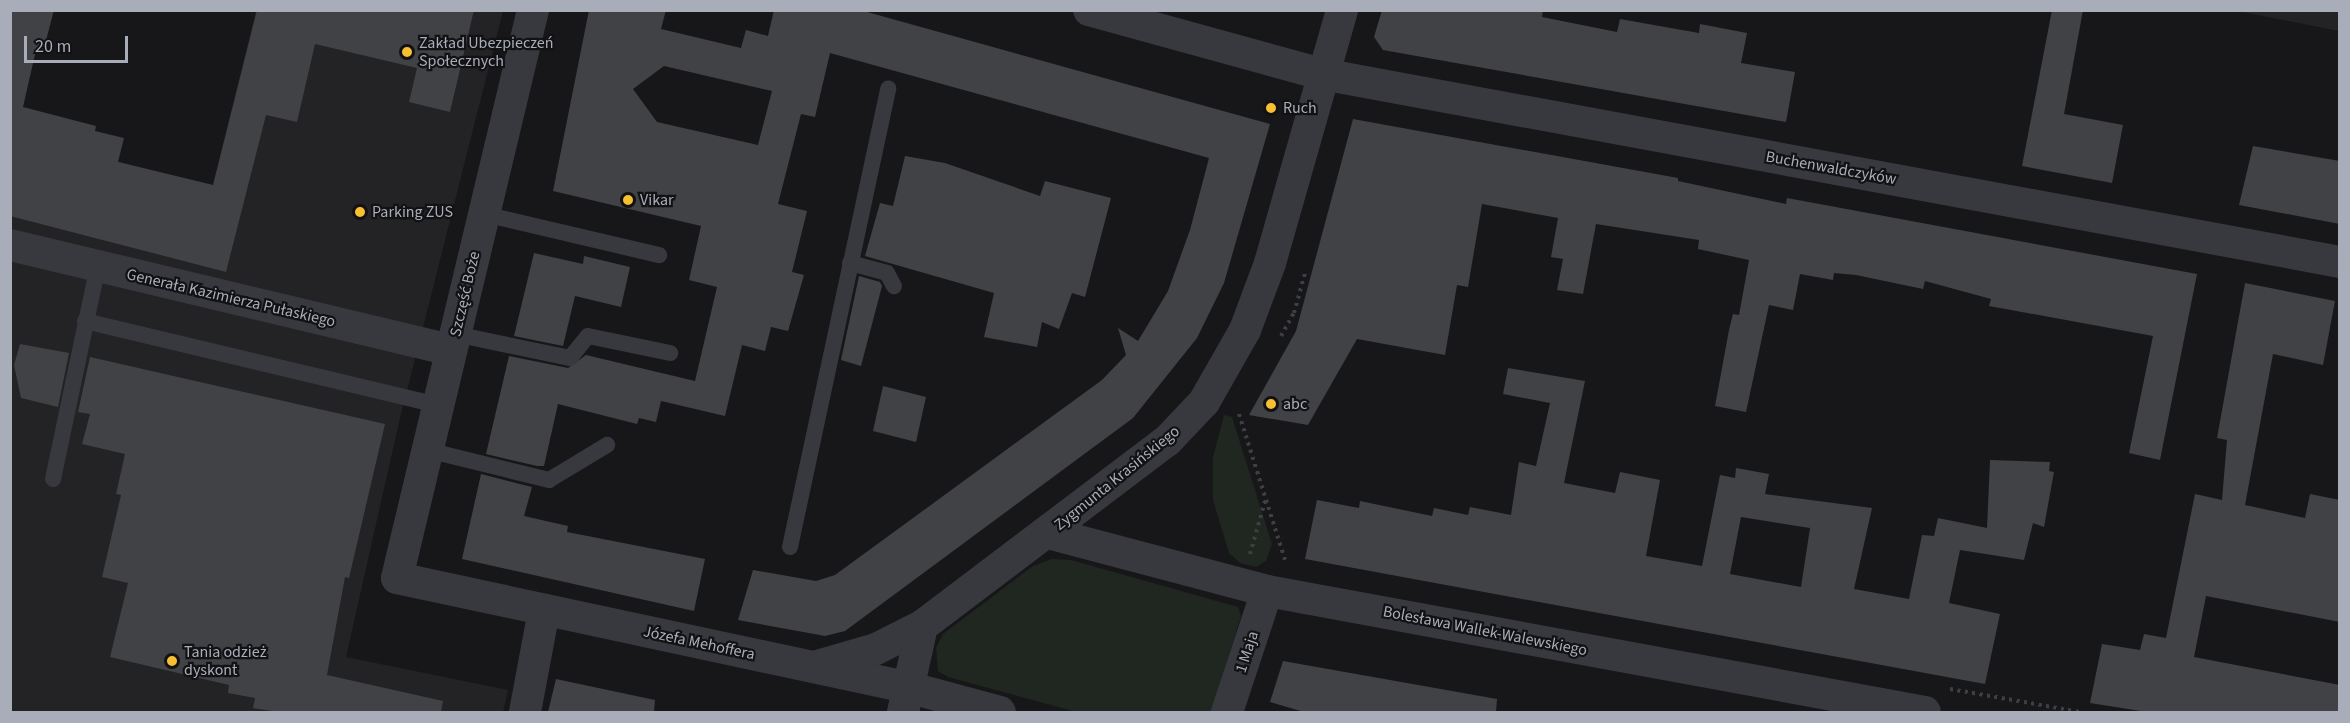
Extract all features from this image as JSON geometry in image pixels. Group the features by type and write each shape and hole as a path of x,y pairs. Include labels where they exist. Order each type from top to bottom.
{"street":[{"name":"Szczęść Boże","path":"398,578 533,10"},
{"name":"Buchenwaldczyków","path":"1089,10 1322,74 2340,262"},
{"name":"Zygmunta Krasińskiego","path":"814,667 876,649 922,626 1167,441 1204,402 1245,330 1270,263 1342,10"},
{"name":"Generała Kazimierza Pułaskiego","path":"10,245 453,342"},
{"name":"Bolesława Wallek-Walewskiego","path":"1048,533 1267,591 1830,704 1925,712"},
{"name":"Józefa Mehoffera","path":"398,578 814,667 907,700 1000,712"},
{"name":"1 Maja","path":"1227,712 1267,591"},
{"path":"525,712 544,610"},
{"path":"907,700 922,626"}],"lane":[{"path":"790,547 888,88"},
{"path":"484,214 659,255"},
{"path":"850,263 887,273 894,286"},
{"path":"53,479 98,266"},
{"path":"85,321 438,405"},
{"path":"453,342 570,358 588,336 670,353"},
{"path":"428,450 549,480 607,445"}],"path":[{"path":"1277,344 1294,313 1306,268"},
{"path":"1243,405 1238,416 1265,501"}],"shaded area":[{"path":"256,11 503,11 400,418 346,657 508,690 503,712 11,712 11,135 213,185"},
{"path":"2238,11 2339,11 2339,31"},
{"path":"1224,415 1232,417 1272,544 1266,561 1256,567 1240,563 1229,553 1213,500 1213,457"},
{"path":"1052,559 1071,560 1238,607 1241,616 1211,712 1077,712 948,677 938,671 936,648 943,634 1033,566"}],"building":[{"path":"10,10 54,10 43,52 36,50 23,107 96,126 95,131 124,138 118,162 213,185 257,10 474,10 450,112 409,102 417,68 315,44 297,122 266,115 226,272 10,216"},
{"path":"589,10 666,10 661,29 741,48 746,30 768,36 774,10 860,10 1270,124 1224,283 1197,338 1133,418 845,631 825,636 738,620 753,570 816,581 835,575 1102,380 1126,355 1118,328 1138,341 1168,291 1190,230 1209,158 830,53 815,117 801,114 778,204 807,211 792,272 804,275 788,331 771,327 765,351 742,345 725,416 661,401 656,422 639,418 637,424 558,404 544,466 537,466 486,454 509,356 568,368 586,355 695,381 717,287 689,280 701,226 553,191","holes":["664,66 772,91 758,145 657,122 633,89"]},
{"path":"1382,10 1543,10 1542,17 1617,32 1620,19 1699,33 1700,24 1747,33 1741,63 1795,72 1786,122 1383,50 1374,37"},
{"path":"2052,10 2083,10 2064,114 2123,125 2112,183 2022,166"},
{"path":"1353,119 1678,178 1678,181 1786,204 1787,198 2197,274 2160,460 2129,453 2153,336 1989,306 1991,299 1925,281 1923,289 1856,275 1834,273 1833,280 1800,274 1793,310 1769,305 1746,412 1715,406 1729,330 1733,314 1739,315 1749,260 1698,249 1699,240 1596,224 1583,294 1557,290 1563,259 1551,257 1558,218 1482,204 1468,287 1457,285 1445,355 1357,339 1308,425 1249,415 1296,331"},
{"path":"2253,146 2340,161 2340,224 2239,205"},
{"path":"905,156 945,163 1040,196 1045,181 1111,198 1085,297 1072,293 1059,329 1042,322 1037,347 984,337 994,293 865,256 880,203 893,206"},
{"path":"534,253 583,264 584,256 630,267 621,307 575,296 563,346 514,336"},
{"path":"859,276 880,282 882,286 861,366 841,360"},
{"path":"2245,283 2335,301 2323,365 2273,354 2245,505 2305,518 2310,494 2340,500 2340,622 2206,596 2194,657 2340,685 2340,712 2147,712 2090,703 2102,644 2140,650 2144,634 2166,638 2195,494 2222,500 2227,440 2217,438"},
{"path":"20,344 69,353 58,407 21,398 14,365"},
{"path":"90,357 385,424 349,578 345,577 327,675 443,701 441,712 279,712 253,708 255,698 228,693 229,685 110,657 128,583 102,577 121,495 116,494 125,454 82,444 90,414 78,412"},
{"path":"1508,368 1585,381 1564,483 1615,493 1620,472 1660,480 1646,556 1702,566 1720,475 1735,478 1736,468 1769,474 1765,494 1872,508 1854,589 1909,599 1922,535 1934,536 1938,518 1987,528 1990,460 2050,462 2049,471 2054,472 2044,527 2033,523 2024,560 1960,550 1949,603 2000,614 1985,684 1305,559 1317,500 1359,508 1360,501 1432,516 1434,508 1468,515 1470,507 1511,515 1519,462 1536,466 1550,403 1503,394","holes":["1741,517 1810,528 1801,587 1730,574"]},
{"path":"883,386 926,397 916,442 873,431"},
{"path":"481,474 532,487 524,516 568,526 567,532 705,559 694,611 462,559"},
{"path":"1283,661 1497,699 1496,712 1304,712 1270,702"},
{"path":"556,679 655,700 654,712 548,712"}],"place":[{"name":"Zakład Ubezpieczeń Społecznych","path":"407,52"},
{"name":"Ruch","path":"1271,108"},
{"name":"Vikar","path":"628,200"},
{"name":"Parking ZUS","path":"360,212"},
{"name":"abc","path":"1271,404"},
{"name":"Tania odzież dyskont","path":"172,661"}]}
